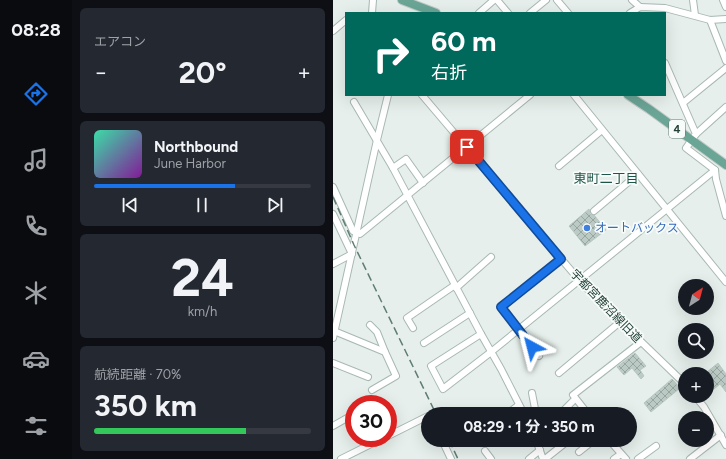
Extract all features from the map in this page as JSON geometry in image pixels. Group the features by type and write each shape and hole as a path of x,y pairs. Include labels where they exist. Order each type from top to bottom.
{"main road":[{"path":"402,0 433,12"},
{"name":"4","path":"630,96 694,137 726,165"}],"street":[{"path":"371,12 373,0"},
{"path":"480,12 494,0"},
{"path":"497,0 507,12"},
{"path":"531,12 546,0"},
{"path":"557,0 567,12"},
{"path":"665,0 665,8"},
{"path":"693,0 695,15"},
{"path":"723,0 726,7"},
{"path":"632,12 636,3 665,8 710,20 726,19"},
{"path":"710,20 726,61"},
{"path":"333,31 345,21"},
{"path":"666,65 683,103 694,137"},
{"path":"683,103 726,68"},
{"path":"385,352 334,334 388,96"},
{"name":"宇都宮鹿沼線旧道","path":"423,96 580,281 620,322 678,377"},
{"path":"333,187 353,231 360,234 530,96"},
{"path":"575,96 726,282"},
{"path":"354,102 408,195 519,405 516,407"},
{"path":"726,107 694,137 686,148 715,170 726,216"},
{"path":"559,166 602,130"},
{"path":"393,168 406,159 423,183"},
{"path":"481,334 431,366 443,389 580,281 715,170"},
{"path":"594,211 638,174"},
{"path":"333,214 352,254"},
{"path":"333,264 352,254"},
{"path":"413,328 407,318 456,287 491,257"},
{"path":"539,356 501,307 561,259"},
{"path":"424,343 470,313"},
{"path":"559,373 620,322"},
{"path":"370,325 377,332 396,376 372,390"},
{"path":"582,407 573,395 641,342"},
{"path":"333,363 368,378"},
{"path":"532,393 535,407"},
{"path":"567,407 575,399"},
{"path":"701,403 726,445"},
{"path":"333,426 345,419"},
{"path":"397,432 421,420"},
{"path":"690,459 721,436"},
{"path":"638,459 656,446"},
{"path":"341,459 365,447"},
{"path":"445,447 451,459"},
{"path":"539,447 544,459 560,447"},
{"path":"579,452 585,447"},
{"path":"615,447 626,459"},
{"path":"529,459 540,450"},
{"path":"485,451 491,459"},
{"path":"614,459 621,454"}],"building":[{"name":"オートバックス","path":"589,209 590,214 594,215 606,230 585,246 569,226"},
{"path":"635,353 646,366 640,370 644,376 641,379 632,368 624,375 617,367"},
{"path":"718,363 726,374 726,392 720,384 714,389 713,367"},
{"path":"672,379 678,386 678,390 651,412 644,403"}],"railway":[{"path":"333,197 354,245 433,407"},
{"path":"452,447 458,459"}],"place":[{"name":"オートバックス","path":"587,228"}],"district":[{"name":"東町二丁目","path":"606,178"}],"route":[{"path":"467,147 561,259 501,307 532,347"}]}
